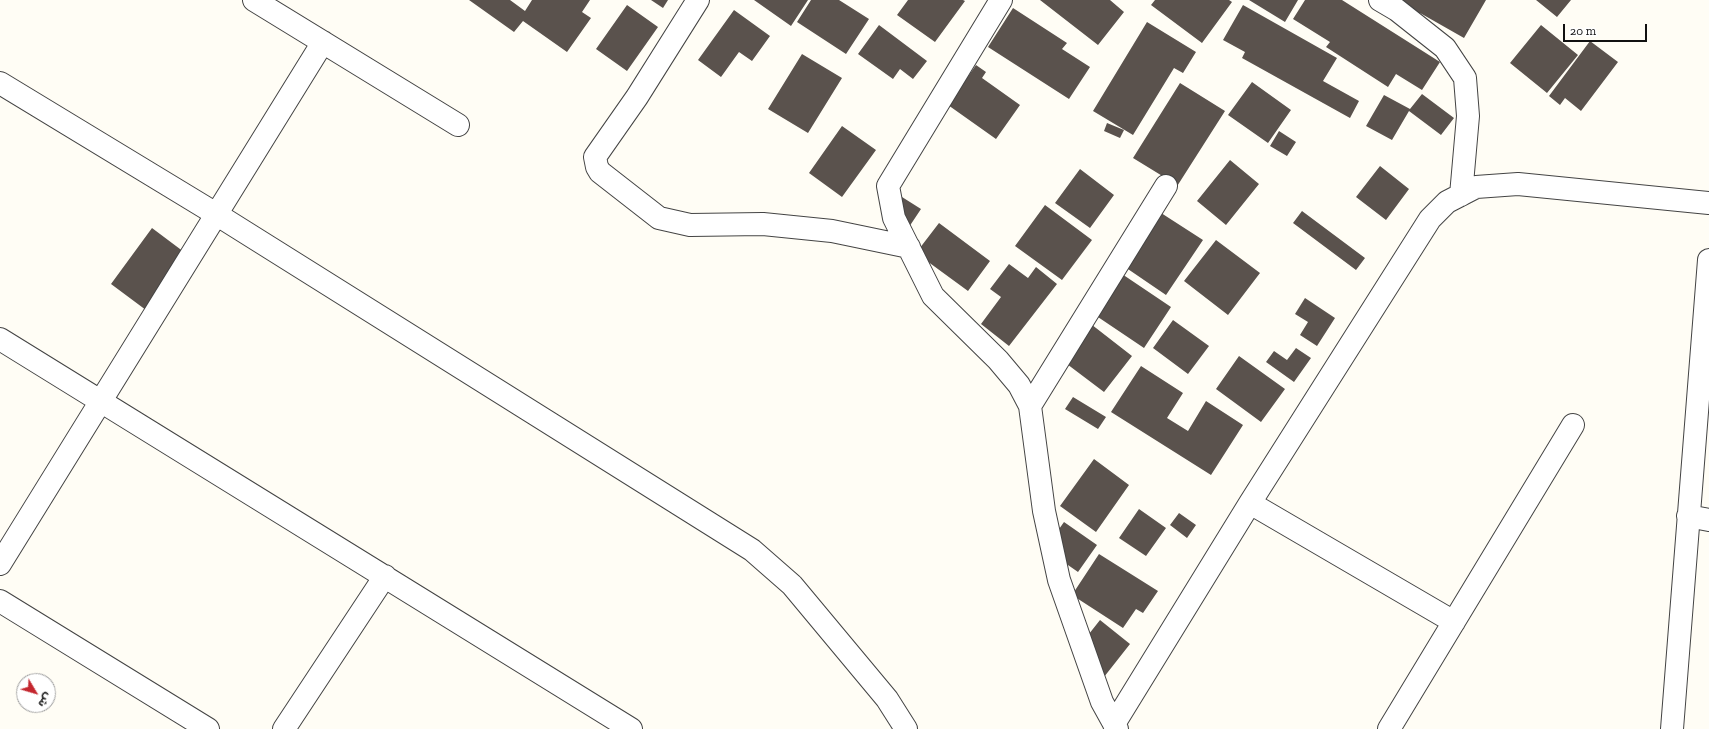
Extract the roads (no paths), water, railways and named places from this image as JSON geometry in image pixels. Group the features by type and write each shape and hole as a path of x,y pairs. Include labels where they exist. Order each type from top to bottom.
{"street":[{"path":"254,0 458,125"},
{"path":"698,0 637,97 595,157 597,167 600,172 659,218 690,225 763,224 832,230 909,247"},
{"path":"1001,0 888,186 894,218 933,296 998,360 1019,385 1030,406 1044,511 1059,580 1102,702 1115,727"},
{"path":"1380,0 1397,10 1445,48 1465,78 1468,116 1461,195"},
{"path":"0,564 323,42"},
{"path":"0,83 216,214 752,550 792,585 888,699 906,729"},
{"path":"1115,727 1250,503 1430,219 1447,202 1476,187 1518,184 1709,203"},
{"path":"1030,406 1166,186"},
{"path":"1672,729 1699,518 1709,260"},
{"path":"0,339 102,400 632,729"},
{"path":"1389,729 1573,425"},
{"path":"1250,503 1454,622"},
{"path":"284,729 385,576"},
{"path":"0,601 208,729"}]}
